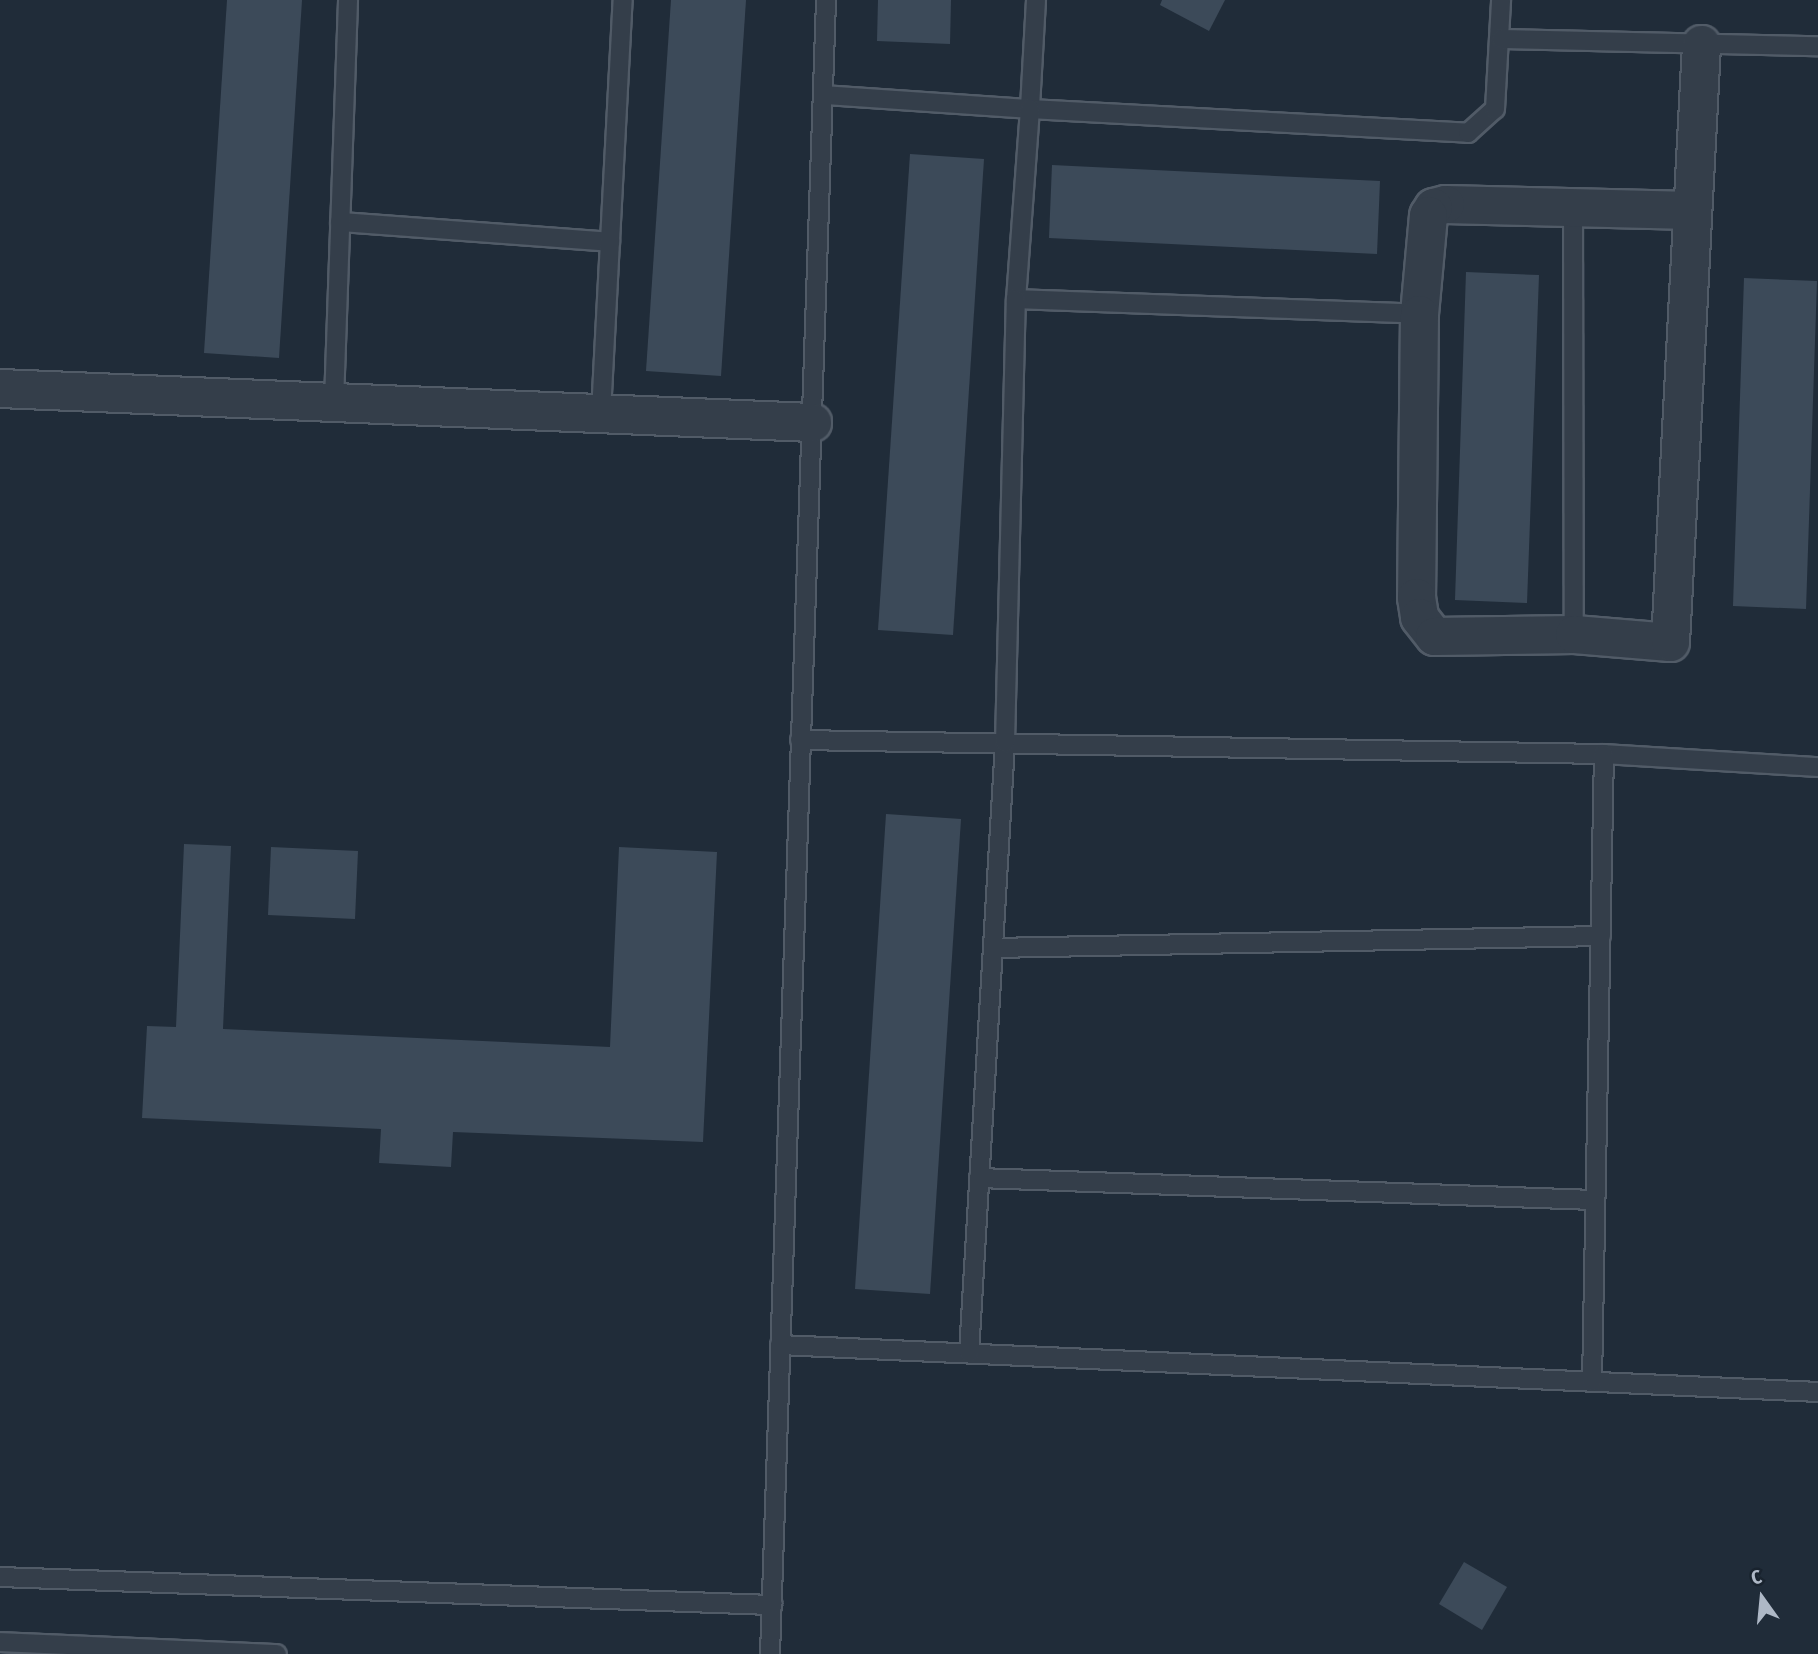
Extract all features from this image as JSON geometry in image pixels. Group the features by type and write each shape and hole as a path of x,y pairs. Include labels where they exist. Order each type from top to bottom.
{"street":[{"path":"1691,210 1573,206 1433,207 1428,215 1419,314 1419,617 1434,636 1574,634 1670,642 1701,44"},
{"path":"0,388 812,422"}],"lane":[{"path":"334,402 348,0"},
{"path":"601,413 623,0"},
{"path":"770,1654 826,0"},
{"path":"969,1353 1005,743 1016,299 1036,0"},
{"path":"824,95 1468,134 1495,109 1501,39 1501,0"},
{"path":"1501,39 1818,47"},
{"path":"1573,206 1574,634"},
{"path":"341,222 610,242"},
{"path":"1016,299 1419,314"},
{"path":"800,740 1604,754 1818,767"},
{"path":"1592,1382 1604,754"},
{"path":"993,948 1601,936"},
{"path":"979,1178 1595,1200"},
{"path":"780,1345 1818,1392"},
{"path":"0,1577 772,1605"},
{"path":"0,1642 278,1654"}],"building":[{"path":"227,0 302,0 279,358 204,353"},
{"path":"671,0 746,0 721,376 646,371"},
{"path":"878,0 951,0 950,44 877,41"},
{"path":"1162,0 1225,0 1209,31 1160,5"},
{"path":"910,154 984,159 953,635 878,630"},
{"path":"1052,165 1380,181 1377,254 1049,238"},
{"path":"1466,272 1539,275 1527,603 1455,600"},
{"path":"1744,278 1817,281 1806,609 1733,606"},
{"path":"886,814 961,819 930,1294 855,1289"},
{"path":"184,844 231,846 223,1029 610,1047 619,847 717,852 703,1142 453,1132 451,1167 379,1163 381,1129 142,1118 147,1026 176,1027"},
{"path":"271,847 358,851 355,919 268,915"},
{"path":"1464,1562 1507,1587 1482,1630 1439,1604"}]}
